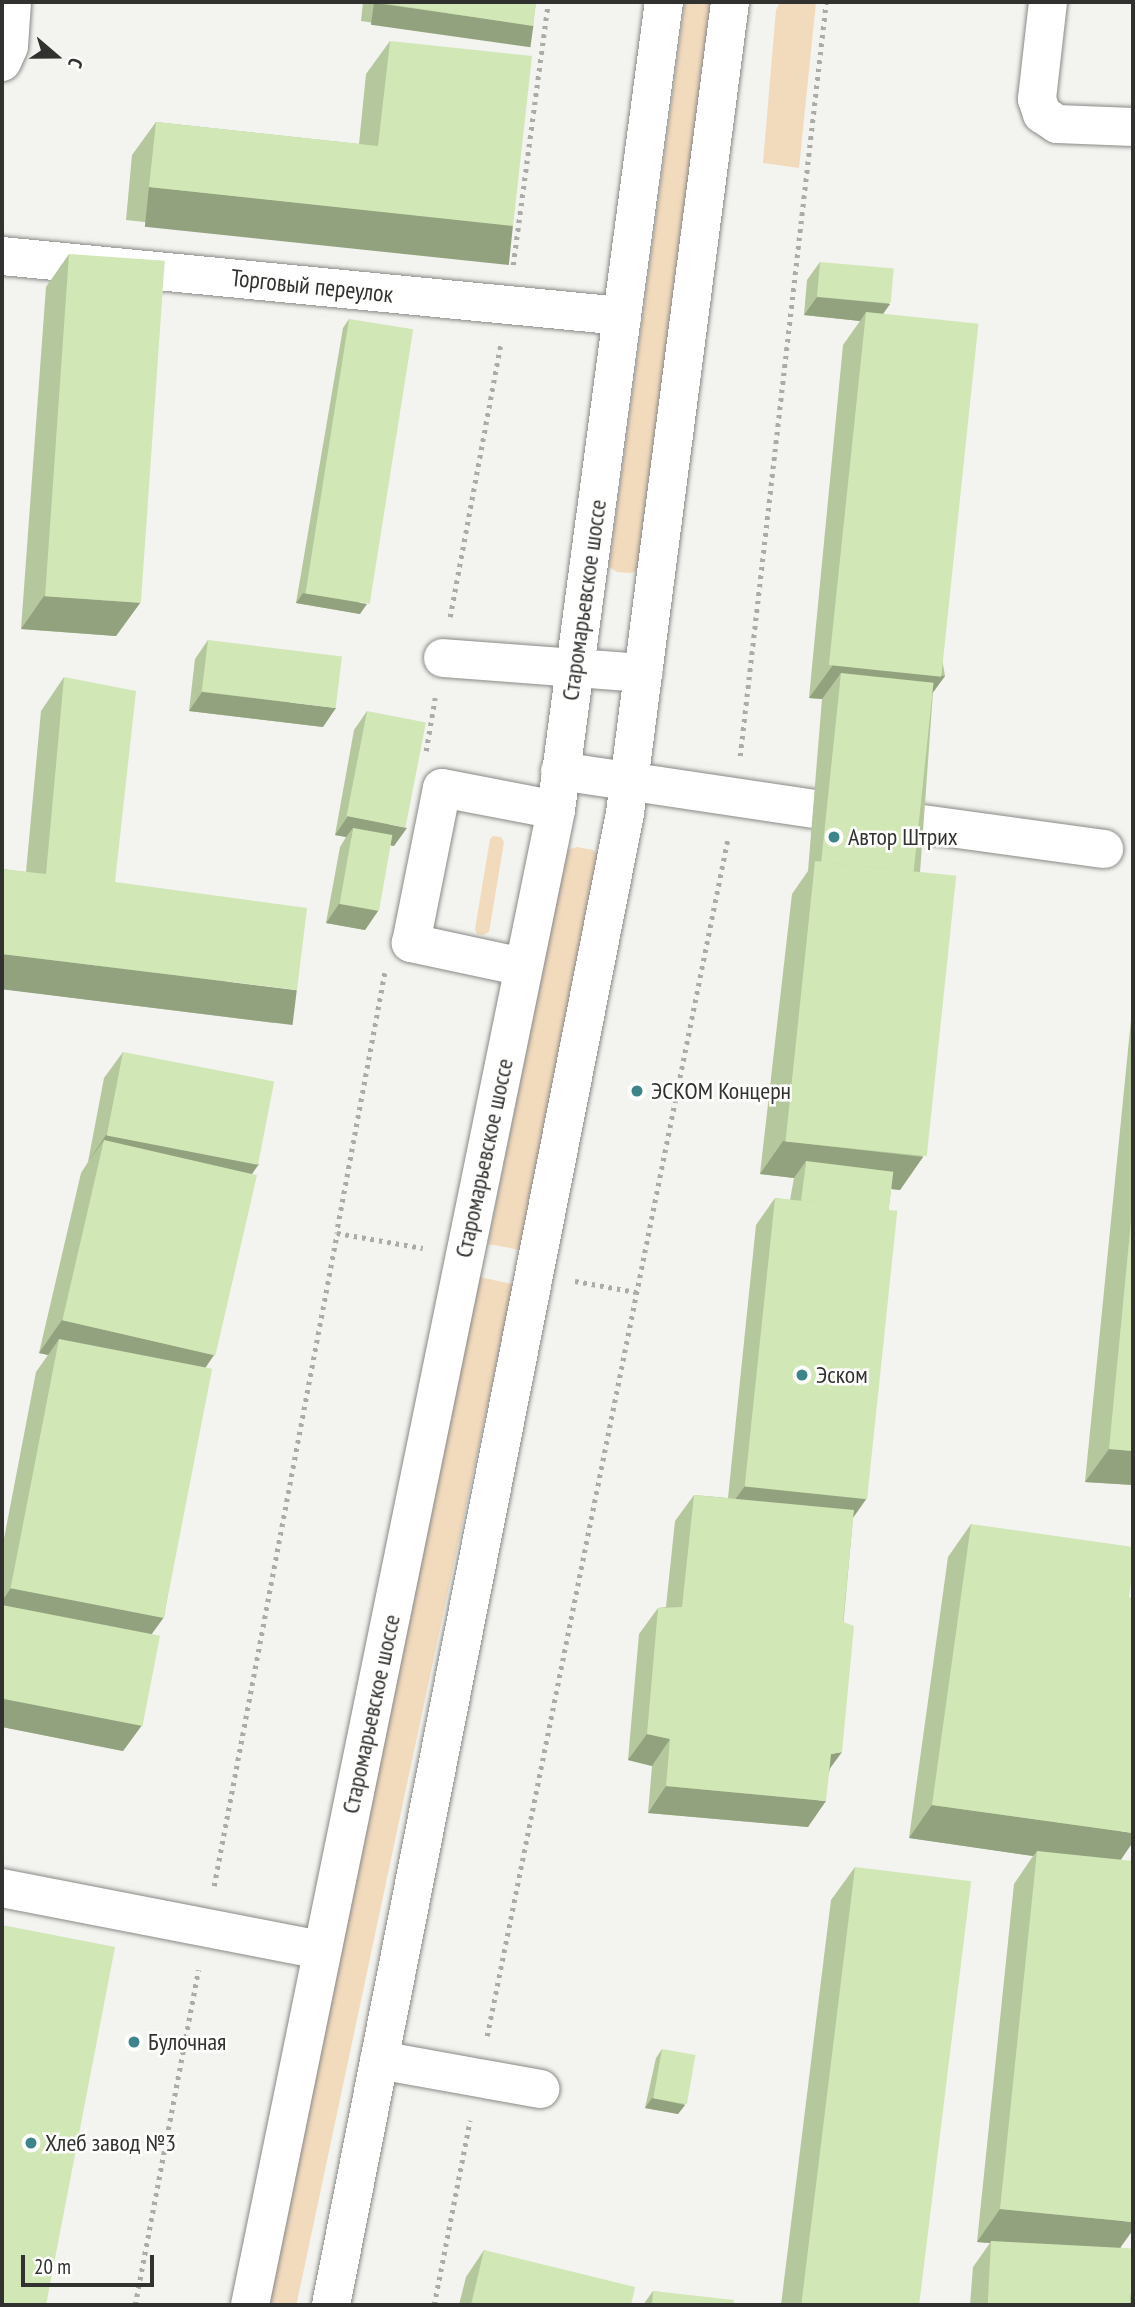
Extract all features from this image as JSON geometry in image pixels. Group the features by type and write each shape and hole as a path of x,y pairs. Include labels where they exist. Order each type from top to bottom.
{"main road":[{"path":"2,62 9,46 12,2"},
{"name":"Старомарьевское шоссе","path":"250,2305 556,810 664,2"},
{"path":"331,2305 629,782 730,2"},
{"path":"1048,2 1037,99 1042,114 1057,124 1133,127"},
{"name":"Торговый переулок","path":"2,256 622,316"},
{"path":"443,658 643,673"},
{"path":"560,771 813,809"},
{"path":"523,967 411,943 442,788 556,810"},
{"path":"907,822 1104,849"},
{"path":"2,1888 322,1950"},
{"path":"379,2060 540,2089"}],"path":[{"path":"433,2305 735,798 826,2"},
{"path":"135,2305 337,1233"}],"shaded area":[{"path":"685,2 714,2 639,570 631,573 617,572 609,567"},
{"path":"780,2 816,2 799,168 763,163 776,10"},
{"path":"493,836 501,837 504,842 489,932 483,935 477,934 475,929 490,839"},
{"path":"577,847 593,850 600,857 521,1250 488,1244 567,850"},
{"path":"479,1277 513,1284 296,2305 261,2303"}],"building":[{"path":"374,2 536,2 533,26"},
{"path":"390,41 532,56 513,226 149,187 156,122 378,146"},
{"path":"69,254 165,261 141,603 45,596"},
{"path":"820,262 894,268 891,303 817,297"},
{"path":"866,312 978,324 941,677 829,665"},
{"path":"349,319 413,329 370,604 306,594"},
{"path":"208,640 342,656 336,708 202,692"},
{"path":"841,673 933,683 914,872 821,862"},
{"path":"64,677 136,691 115,882 307,908 297,990 2,954 2,869 46,874"},
{"path":"367,711 426,722 405,827 347,816"},
{"path":"353,828 392,835 379,911 340,904"},
{"path":"815,861 956,876 927,1156 786,1141"},
{"path":"123,1052 274,1081 258,1165 107,1135"},
{"path":"104,1140 257,1175 215,1356 62,1320"},
{"path":"806,1161 893,1172 888,1211 801,1201"},
{"name":"Эском","path":"775,1198 897,1211 867,1499 745,1486"},
{"path":"1133,1200 1133,1451 1109,1449"},
{"path":"59,1339 212,1369 164,1618 11,1588"},
{"path":"694,1495 854,1510 843,1622 854,1626 842,1752 831,1754 826,1801 666,1786 670,1739 647,1734 658,1608 682,1607"},
{"path":"971,1524 1133,1547 1129,1597 1133,1598 1133,1833 932,1805"},
{"path":"2,1605 160,1636 142,1726 2,1699"},
{"path":"1037,1851 1133,1861 1133,2222 1000,2209"},
{"path":"855,1867 971,1881 919,2305 801,2305"},
{"name":"Хлеб завод №3","path":"2,1925 115,1947 46,2305 2,2305"},
{"path":"662,2049 695,2055 687,2104 653,2098"},
{"path":"991,2241 1133,2248 1130,2305 988,2305"},
{"path":"484,2250 635,2287 631,2305 471,2305"},
{"path":"653,2291 734,2300 733,2305 652,2305"}],"place":[{"name":"Автор Штрих","path":"834,837"},
{"name":"ЭСКОМ Концерн","path":"637,1091"},
{"name":"Эском","path":"802,1375"},
{"name":"Булочная","path":"134,2042"},
{"name":"Хлеб завод №3","path":"31,2143"}]}
